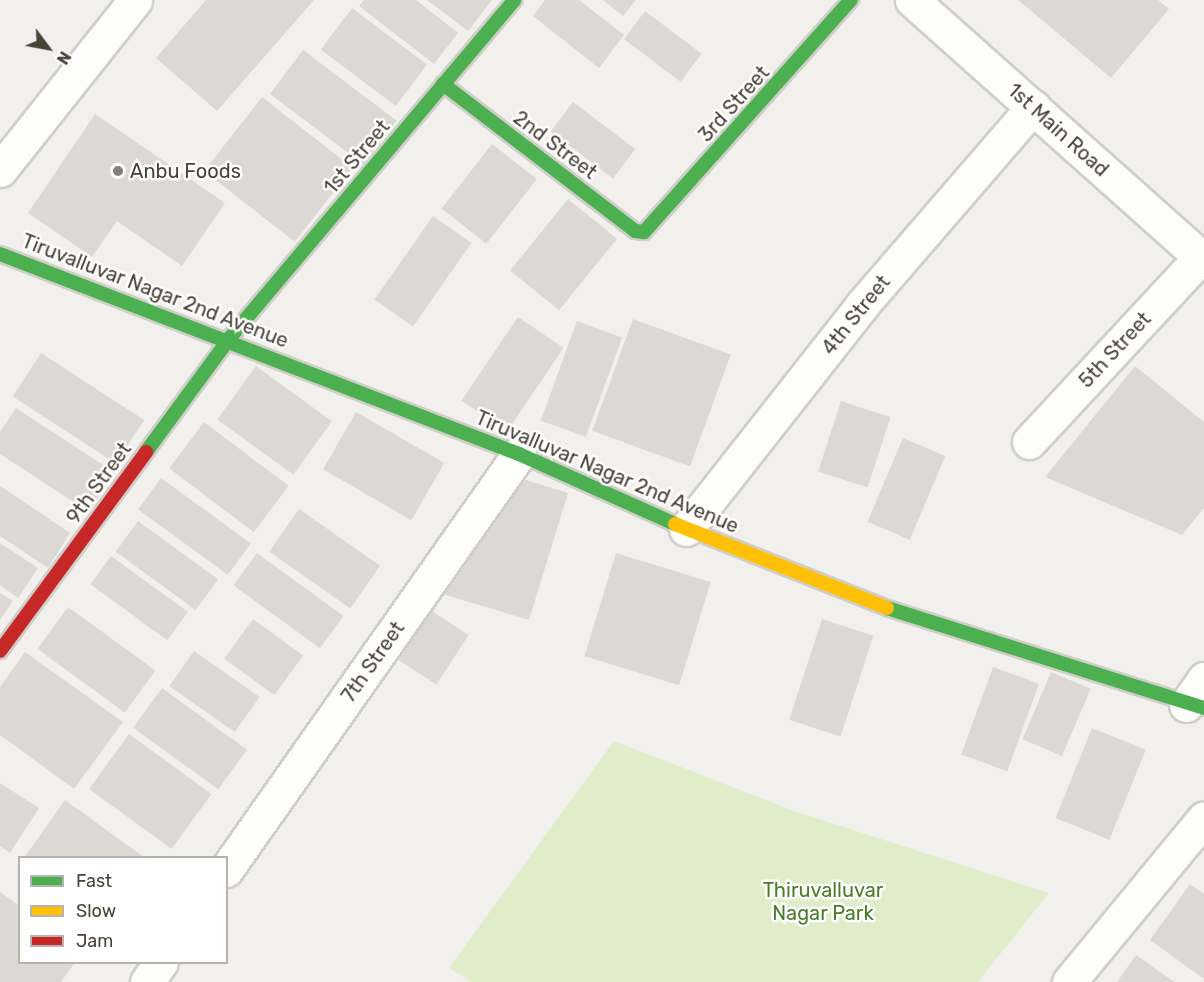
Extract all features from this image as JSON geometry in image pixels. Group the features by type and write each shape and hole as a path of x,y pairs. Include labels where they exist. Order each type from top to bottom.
{"street":[{"path":"0,170 135,0"},
{"name":"1st Street","path":"229,339 514,0"},
{"name":"3rd Street","path":"644,232 851,0"},
{"name":"1st Main Road","path":"912,0 1202,259"},
{"name":"2nd Street","path":"443,84 635,231 644,232"},
{"name":"4th Street","path":"686,529 862,305 1033,107"},
{"name":"Tiruvalluvar Nagar 2nd Avenue","path":"0,254 229,339 519,454 686,529 933,626 1198,697"},
{"name":"5th Street","path":"1029,442 1202,259"},
{"name":"9th Street","path":"0,651 229,339"},
{"name":"7th Street","path":"228,867 519,454"},
{"path":"1069,982 1204,818"},
{"path":"147,982 160,964"}],"green space":[{"name":"Thiruvalluvar Nagar Park","path":"614,741 797,812 1049,893 978,982 472,982 449,968"}],"building":[{"path":"206,0 314,0 217,111 156,58"},
{"path":"364,0 416,0 458,33 434,64 359,6"},
{"path":"427,0 492,0 468,31"},
{"path":"545,0 579,0 624,35 599,68 533,16"},
{"path":"603,0 636,0 623,16"},
{"path":"1018,0 1158,0 1169,9 1111,78"},
{"path":"352,8 427,65 396,106 321,50"},
{"path":"645,11 702,54 681,82 624,39"},
{"path":"303,50 396,120 363,164 270,94"},
{"path":"262,97 353,168 295,242 204,171"},
{"path":"573,102 635,149 613,178 551,132"},
{"path":"95,114 225,203 182,266 117,221 92,257 28,213"},
{"path":"492,144 537,179 486,244 442,209"},
{"path":"568,199 617,239 559,310 510,270"},
{"path":"433,216 472,243 413,327 374,300"},
{"path":"518,317 564,348 507,431 462,401"},
{"path":"633,319 731,355 690,466 592,431"},
{"path":"577,321 622,337 586,437 541,421"},
{"path":"41,353 144,420 116,464 13,397"},
{"path":"256,366 332,421 293,475 217,419"},
{"path":"1135,366 1204,422 1204,508 1182,535 1045,477"},
{"path":"841,401 890,417 868,487 818,471"},
{"path":"16,408 114,472 89,512 0,454 0,432"},
{"path":"356,412 444,463 411,520 323,469"},
{"path":"204,422 289,486 254,532 169,468"},
{"path":"903,438 945,456 910,540 867,522"},
{"path":"161,478 251,543 228,575 138,510"},
{"path":"523,479 568,493 529,620 439,593"},
{"path":"0,486 70,533 48,568 0,536"},
{"path":"299,509 380,566 350,608 269,552"},
{"path":"138,521 218,579 196,610 116,552"},
{"path":"0,543 38,568 18,598 0,585"},
{"path":"257,553 344,616 320,648 233,585"},
{"path":"616,553 711,582 679,685 584,656"},
{"path":"111,556 188,612 167,640 90,584"},
{"path":"0,593 13,601 0,620"},
{"path":"68,607 155,670 125,713 37,649"},
{"path":"430,610 469,635 436,685 398,659"},
{"path":"253,619 303,655 274,695 224,659"},
{"path":"822,619 873,636 841,736 789,720"},
{"path":"194,651 260,697 235,732 169,686"},
{"path":"25,652 123,722 74,789 0,735 0,687"},
{"path":"993,667 1039,684 1007,771 961,754"},
{"path":"1051,672 1091,689 1062,756 1022,739"},
{"path":"162,688 247,750 218,789 133,728"},
{"path":"1092,728 1146,750 1109,840 1056,818"},
{"path":"129,734 212,794 172,849 89,789"},
{"path":"0,783 39,808 10,853 0,846"},
{"path":"65,800 142,856 25,856"},
{"path":"1190,884 1204,894 1204,979 1150,940"},
{"path":"0,892 18,905 18,964 74,964 61,982 0,982"},
{"path":"1136,955 1174,982 1117,982"}],"traffic: fast":[{"path":"146,452 229,339 514,0"},
{"path":"443,84 635,231 644,232 851,0"},
{"path":"0,254 519,454 675,524"},
{"path":"887,608 1204,708"}],"traffic: slow":[{"path":"675,524 887,608"}],"traffic: jam":[{"path":"0,651 146,452"}],"place":[{"name":"Anbu Foods","path":"118,171"}]}
